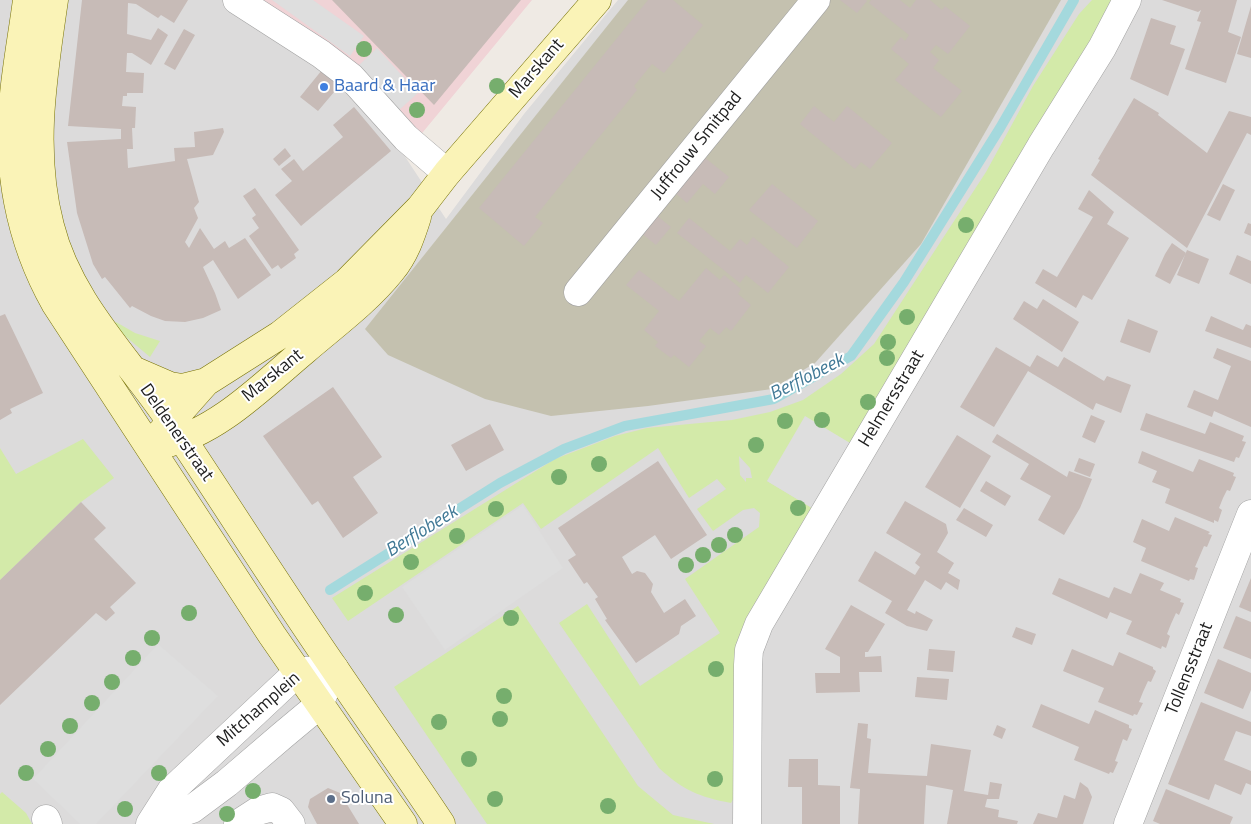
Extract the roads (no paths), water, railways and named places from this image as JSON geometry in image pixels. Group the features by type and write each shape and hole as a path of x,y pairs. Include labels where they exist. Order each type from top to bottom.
{"main road":[{"name":"Deldenerstraat","path":"27,0 6,162 24,232 39,274 55,303 151,447 221,557 319,704 403,824"},
{"name":"Deldenerstraat","path":"54,0 39,113 38,162 42,194 50,228 70,278 99,325 176,430 334,668 441,824"},
{"name":"Marskant","path":"132,370 170,386 182,388 206,382 280,335 347,282 420,208 447,173 597,0"},
{"name":"Marskant","path":"151,447 176,430 222,417 374,290 392,270 406,249 420,208"},
{"name":"Marskant","path":"176,430 206,382"}],"street":[{"path":"237,0 321,54 351,77 406,138 447,173"},
{"name":"Juffrouw Smitpad","path":"578,292 816,0"},
{"name":"Helmersstraat","path":"747,824 748,665 749,650 759,624 1032,162 1102,48 1127,0"},
{"name":"Tollensstraat","path":"1128,824 1251,514"},
{"name":"Mitchamplein","path":"334,668 319,704 227,783 192,808 150,824 171,791 298,672 334,668"},
{"path":"238,824 258,811 272,807 282,811 292,824"}],"waterway":[{"name":"Berflobeek","path":"330,590 500,483 564,449 625,426 774,399 851,356 904,282 1000,128 1074,0"}],"place":[{"name":"Baard & Haar","path":"324,87"},
{"name":"Soluna","path":"331,799"}]}
